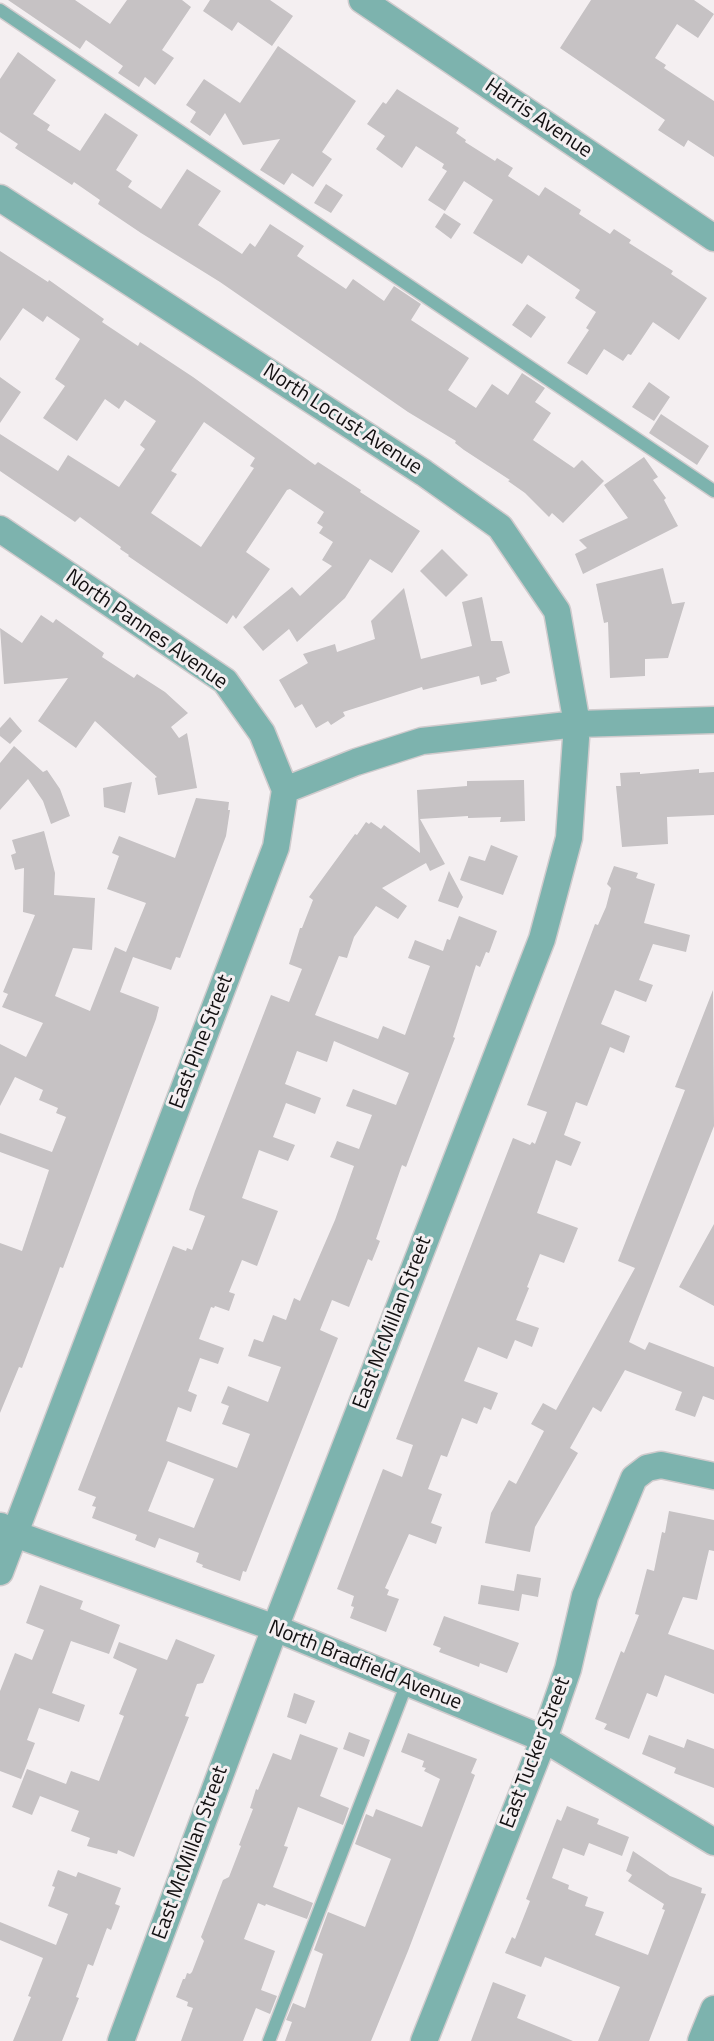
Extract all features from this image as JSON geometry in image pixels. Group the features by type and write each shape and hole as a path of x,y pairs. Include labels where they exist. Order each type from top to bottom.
{"street":[{"name":"Harris Avenue","path":"362,0 714,238"},
{"name":"North Locust Avenue","path":"0,198 424,473 500,527 557,611 577,724"},
{"name":"North Pannes Avenue","path":"0,529 225,681 262,733 285,790"},
{"path":"285,790 356,762 422,741 577,724 714,720"},
{"name":"East McMillan Street","path":"121,2041 275,1628 542,939 569,838 577,724"},
{"name":"East Pine Street","path":"0,1572 8,1530 276,846 285,790"},
{"name":"East Tucker Street","path":"424,2041 544,1739 568,1669 586,1596 634,1478 647,1468 661,1465 714,1476"},
{"name":"North Bradfield Avenue","path":"8,1530 275,1628 544,1739 714,1842"},
{"path":"701,2041 714,2009"}],"lane":[{"path":"0,10 714,491"},
{"path":"269,2041 407,1683"}],"building":[{"path":"8,0 75,0 110,24 127,0 182,0 191,7 162,50 174,58 155,85 145,77 139,87 118,73 123,66 86,40 80,49"},
{"path":"210,0 270,0 293,16 272,46 238,22 232,31 203,11"},
{"path":"591,0 694,0 714,14 698,38 677,24 655,58 666,65 664,68 714,101 714,157 688,140 684,147 658,130 665,120 560,48"},
{"path":"278,46 356,101 322,152 332,159 313,187 292,173 284,185 260,170 280,139 243,145 225,113 210,136 190,122 196,112 186,105 204,79 240,103"},
{"path":"18,52 56,80 33,114 50,125 47,130 80,151 105,113 138,135 116,170 132,181 128,187 161,209 187,169 221,191 198,225 242,254 250,243 255,247 270,224 304,246 297,256 346,289 353,279 384,301 394,286 421,304 411,320 469,358 448,390 476,408 492,384 508,395 522,373 545,388 535,402 551,413 533,440 574,468 582,460 604,481 563,523 552,513 549,517 525,493 508,481 510,480 464,450 456,441 408,412 220,282 98,204 100,200 74,182 72,185 15,148 18,144 0,132 0,79"},
{"path":"397,89 459,128 456,133 466,140 465,142 495,161 497,158 513,168 508,176 539,196 545,187 581,210 579,214 610,234 614,229 631,240 629,243 673,271 671,274 707,298 679,340 653,322 631,355 628,354 623,361 604,349 587,375 567,363 589,330 586,328 596,312 575,298 580,290 528,255 522,264 473,233 493,200 464,181 445,211 428,200 447,171 442,168 444,164 416,146 402,168 376,149 385,136 367,124 383,102 386,104"},
{"path":"326,184 343,195 331,213 314,203"},
{"path":"444,213 461,224 451,239 435,227"},
{"path":"0,251 48,282 49,280 104,319 102,322 138,346 140,342 193,377 315,465 318,462 420,531 392,573 370,559 345,598 297,642 289,629 263,651 243,627 292,587 300,596 332,566 322,560 333,542 319,533 323,527 317,523 324,512 290,489 287,490 246,552 270,569 236,619 233,615 227,624 128,556 121,547 80,517 75,522 0,471 0,434 58,471 68,455 119,487 145,449 140,445 156,421 125,400 119,409 105,399 77,441 43,418 65,386 55,379 80,339 47,316 43,322 23,308 0,341","holes":["204,422 255,458 250,466 254,468 201,547 151,513 177,474 171,471"]},
{"path":"527,304 546,317 531,338 512,325"},
{"path":"0,377 21,392 0,423"},
{"path":"649,382 670,397 654,421 632,407"},
{"path":"661,414 709,446 697,465 649,433"},
{"path":"644,457 658,477 653,480 666,498 664,500 678,526 583,574 575,554 587,548 579,540 628,518 604,485"},
{"path":"442,549 468,575 446,597 420,571"},
{"path":"663,568 672,604 685,602 668,658 645,659 645,676 610,678 608,622 604,623 596,584"},
{"path":"404,588 421,659 472,646 462,602 482,597 491,641 502,641 510,673 496,678 497,681 481,685 479,676 423,690 422,687 343,712 345,716 331,725 328,721 316,728 302,704 295,708 279,680 308,663 303,654 335,644 337,652 375,639 371,621"},
{"path":"41,615 53,623 56,619 104,653 102,657 134,678 137,674 165,692 188,713 171,727 179,738 187,733 197,788 158,795 157,777 95,721 76,748 38,721 68,678 4,684 0,628 22,643"},
{"path":"10,717 22,731 10,744 0,736 0,728"},
{"path":"14,746 43,772 47,770 60,789 70,816 51,824 43,801 28,779 0,810 0,763"},
{"path":"699,769 699,773 714,772 714,815 667,817 668,844 622,847 616,786 621,786 620,773"},
{"path":"524,780 525,821 500,822 501,817 468,816 420,819 445,864 430,871 426,863 382,888 407,906 398,919 376,906 354,937 347,958 339,956 315,1015 378,1039 383,1026 405,1035 430,966 408,958 415,940 443,951 459,916 497,931 489,953 486,952 480,967 476,965 453,1037 455,1038 406,1167 402,1165 376,1239 380,1241 372,1261 368,1259 349,1307 332,1300 320,1330 338,1338 246,1572 243,1571 240,1581 202,1567 203,1565 196,1562 199,1553 159,1538 155,1548 135,1540 137,1535 92,1518 96,1507 92,1506 96,1497 78,1490 173,1246 186,1251 187,1248 192,1250 205,1216 189,1210 271,995 289,1002 302,969 289,964 300,928 313,900 309,897 366,822 371,822 381,829 384,825 420,853 417,790 467,786 467,781","holes":["334,1041 409,1073 396,1105 353,1089 346,1106 372,1115 359,1149 337,1141 330,1157 354,1166 335,1220 300,1301 294,1298 286,1320 273,1315 263,1342 254,1339 248,1356 281,1367 268,1402 228,1386 221,1403 229,1406 222,1424 250,1434 237,1468 166,1441 178,1407 191,1412 197,1395 188,1391 200,1358 218,1364 224,1348 199,1339 211,1307 229,1311 235,1294 229,1292 242,1260 257,1266 278,1211 242,1198 259,1150 288,1161 295,1145 273,1137 286,1103 315,1114 321,1098 285,1084 297,1051 327,1062","168,1461 214,1479 194,1528 148,1511"]},
{"path":"132,782 125,813 104,807 103,788"},
{"path":"196,798 229,802 226,836 180,958 176,957 171,970 133,957 120,992 159,1007 156,1019 63,1268 60,1267 22,1368 19,1367 0,1413 0,1243 22,1251 49,1170 0,1152 0,1133 52,1152 66,1117 56,1113 58,1108 39,1100 43,1090 15,1077 0,1106 0,1044 26,1057 43,1023 2,1007 8,994 3,992 35,915 23,912 24,868 15,870 11,855 16,853 12,840 44,831 55,873 54,895 95,898 92,950 73,948 55,996 90,1011 115,947 126,952 146,903 107,889 119,856 112,853 119,836 175,858"},
{"path":"491,845 518,856 503,895 460,880 469,856 485,861"},
{"path":"614,866 638,873 636,878 655,884 644,923 690,935 686,952 653,944 639,980 653,985 646,1002 615,990 601,1024 630,1036 624,1053 610,1047 587,1106 576,1102 564,1135 581,1142 571,1166 556,1160 537,1213 578,1228 564,1263 540,1254 527,1287 529,1288 516,1320 539,1328 532,1347 515,1340 507,1359 478,1347 464,1381 498,1393 491,1410 484,1407 477,1424 462,1418 447,1457 441,1455 428,1489 442,1494 431,1523 442,1527 436,1544 409,1534 385,1588 389,1590 387,1595 399,1599 386,1632 350,1618 354,1596 337,1589 383,1469 402,1477 413,1445 396,1439 513,1138 530,1145 532,1142 535,1144 547,1112 527,1105 595,924 598,925 606,907 611,888 607,884"},
{"path":"449,871 463,897 458,908 438,901"},
{"path":"713,990 714,1126 629,1342 645,1350 649,1342 714,1367 714,1400 703,1396 695,1417 675,1410 682,1392 625,1370 601,1412 593,1407 570,1448 578,1453 535,1527 530,1552 485,1543 491,1513 509,1480 516,1484 544,1431 531,1424 543,1403 556,1410 635,1268 618,1261 685,1090 675,1087"},
{"path":"714,1224 714,1306 679,1287"},
{"path":"669,1511 714,1520 714,1551 709,1550 697,1600 683,1597 668,1634 714,1650 714,1694 665,1675 657,1697 647,1693 629,1739 604,1729 607,1724 595,1719 621,1651 624,1653 639,1615 635,1614 647,1569 654,1571"},
{"path":"517,1574 541,1578 538,1597 522,1594 519,1611 478,1604 481,1585 514,1591"},
{"path":"40,1585 83,1601 80,1609 120,1625 109,1654 71,1641 52,1693 85,1705 79,1722 39,1708 27,1740 35,1743 21,1779 0,1771 0,1691 15,1653 32,1660 44,1630 26,1623"},
{"path":"444,1616 519,1643 507,1673 480,1663 479,1667 439,1652 441,1648 433,1645"},
{"path":"176,1639 215,1655 203,1683 197,1684 185,1716 189,1717 134,1857 118,1850 117,1854 87,1846 90,1838 71,1831 79,1811 40,1796 32,1815 12,1807 27,1769 66,1784 71,1771 99,1781 124,1716 119,1714 137,1669 113,1658 119,1642 167,1660"},
{"path":"294,1693 315,1701 306,1724 287,1717"},
{"path":"349,1732 370,1740 364,1757 343,1749"},
{"path":"408,1733 477,1759 471,1773 475,1775 408,1951 371,2041 285,2041 292,2022 286,2020 293,2003 305,2008 323,1954 314,1950 328,1912 365,1927 391,1859 355,1844 366,1814 373,1817 376,1809 422,1827 440,1779 424,1771 424,1761 401,1752"},
{"path":"300,1734 338,1748 320,1796 349,1808 343,1825 298,1807 284,1846 288,1847 273,1887 313,1903 307,1919 258,1903 244,1939 275,1951 261,1990 277,1996 270,2014 256,2008 243,2041 181,2041 193,2008 187,2006 188,2002 176,1997 183,1979 187,1973 192,1972 204,1941 201,1937 223,1880 229,1877 241,1846 239,1845 253,1809 250,1808 256,1789 258,1790 273,1753 291,1760"},
{"path":"649,1735 684,1748 687,1739 714,1749 714,1788 674,1773 676,1768 642,1754"},
{"path":"567,1806 599,1819 597,1824 629,1837 622,1856 589,1843 584,1856 563,1848 552,1878 569,1885 568,1889 588,1897 585,1906 604,1912 595,1935 648,1955 665,1910 662,1909 664,1904 628,1881 632,1875 626,1871 633,1851 670,1876 702,1888 701,1893 706,1894 649,2041 598,2041 620,1987 545,1957 541,1967 505,1953 512,1937 515,1939 530,1901 526,1899 557,1819 561,1821"},
{"path":"58,1870 76,1877 78,1872 121,1888 115,1904 120,1906 111,1930 107,1928 93,1966 88,1964 76,1997 79,1998 62,2041 13,2041 43,1958 0,1940 0,1922 56,1945 68,1914 48,1906"},
{"path":"493,1982 526,1995 517,2018 573,2041 471,2041"}]}
